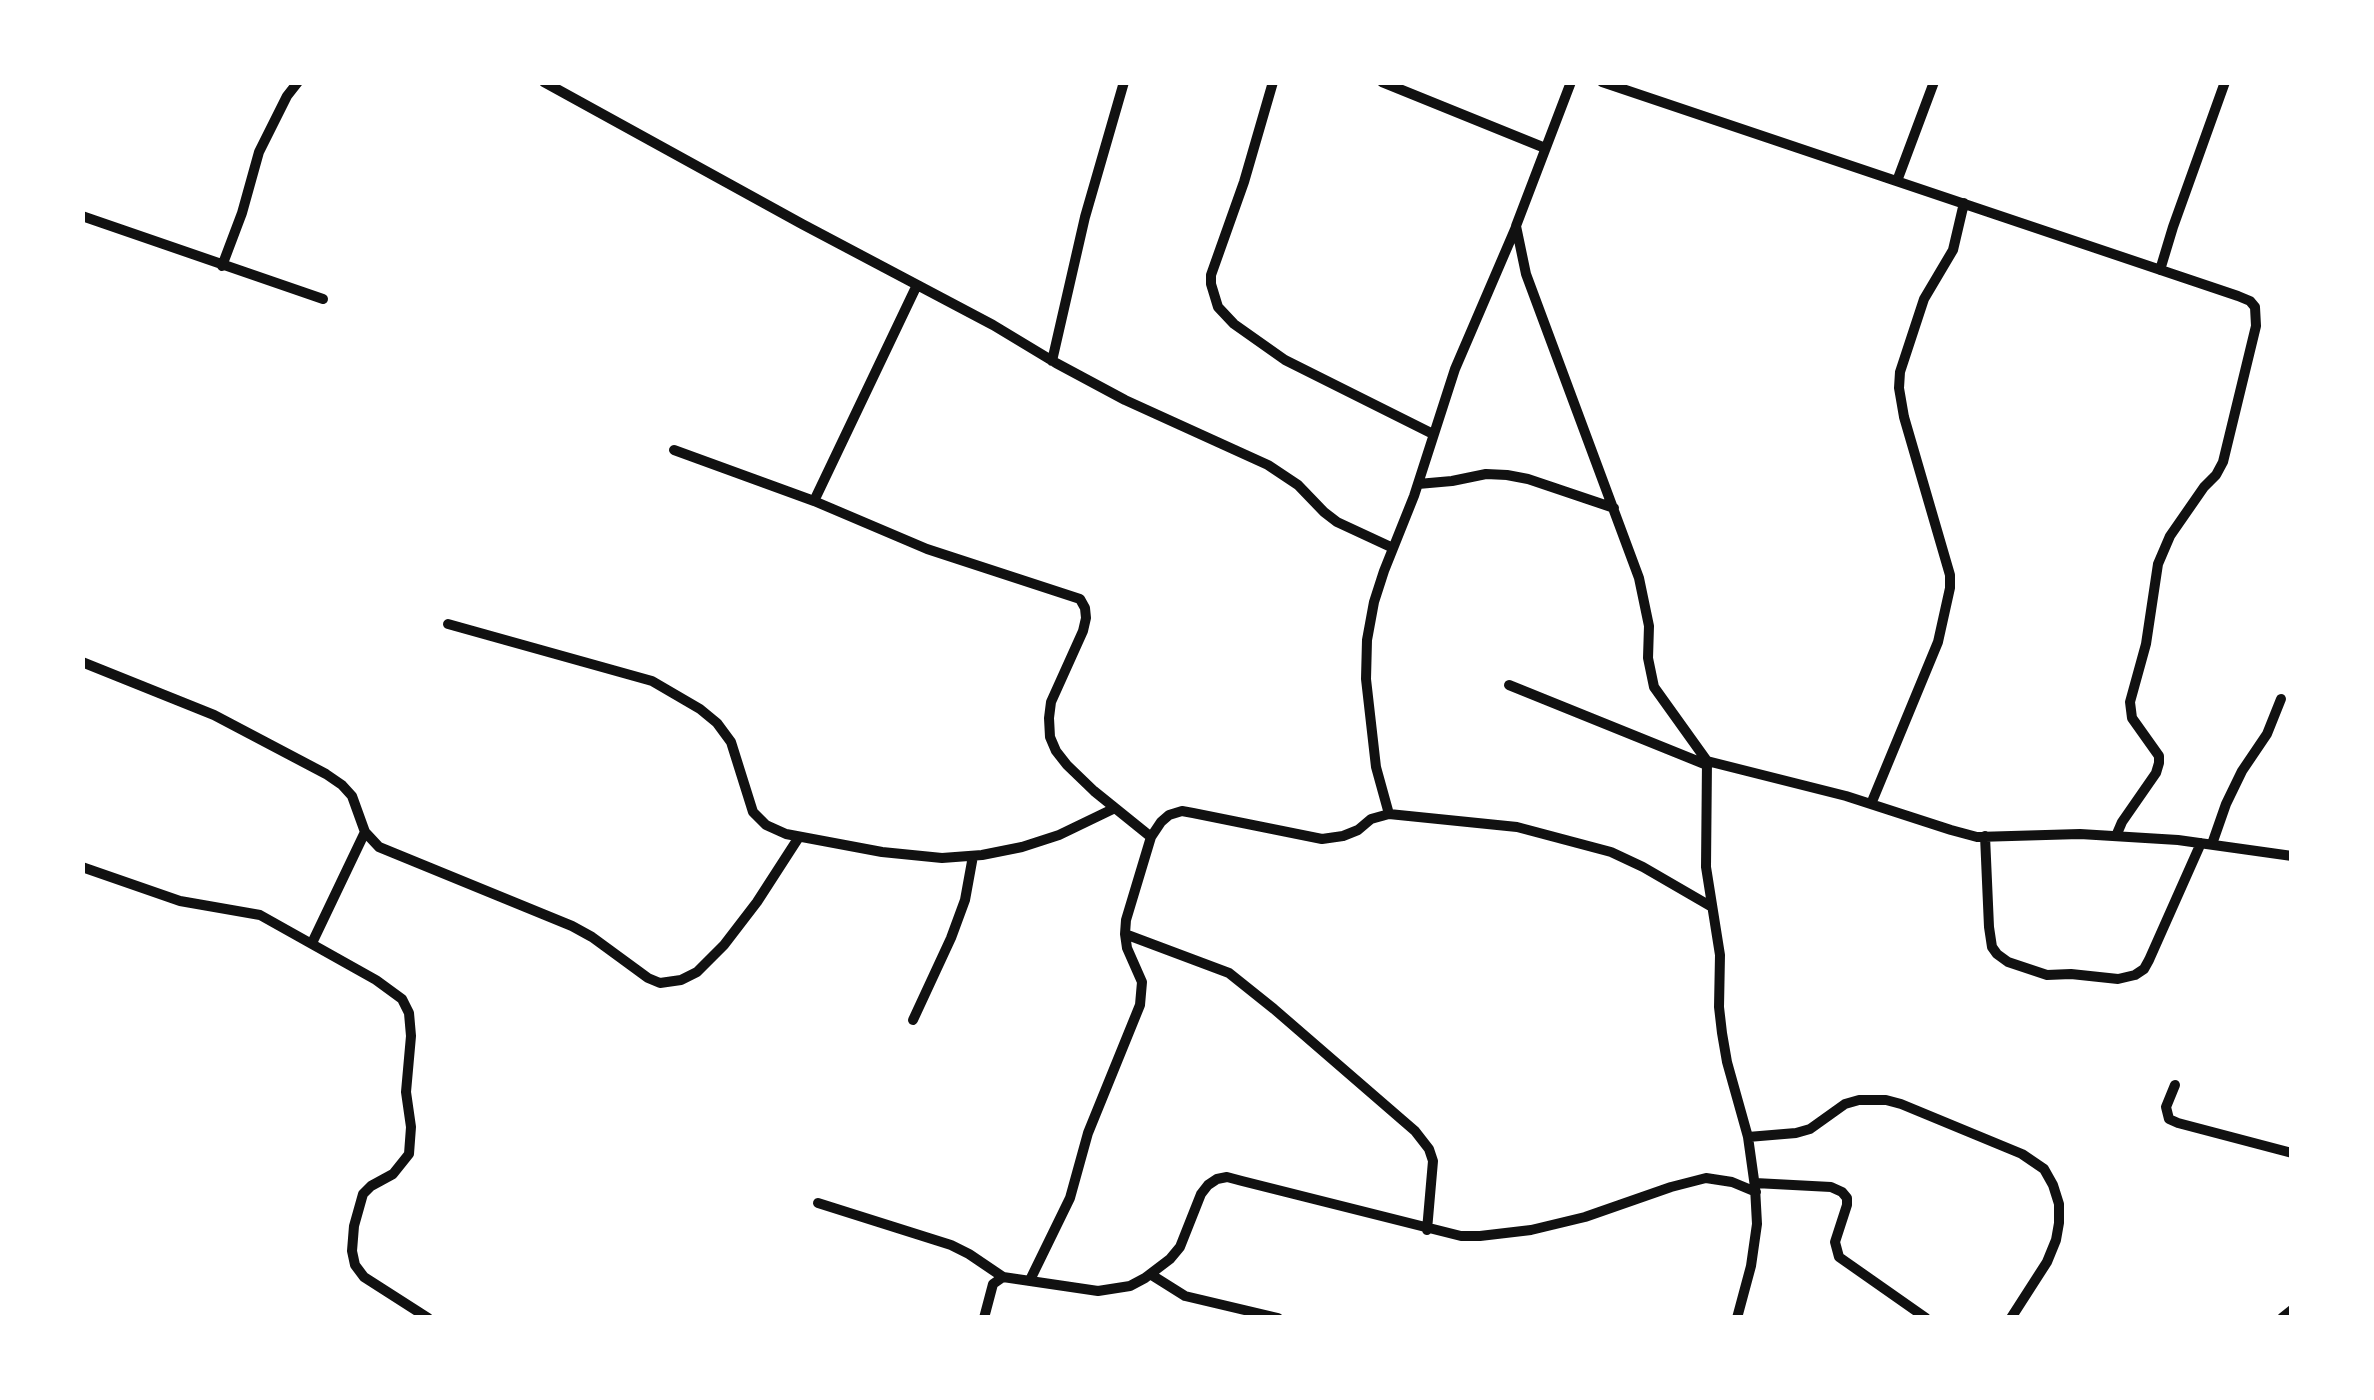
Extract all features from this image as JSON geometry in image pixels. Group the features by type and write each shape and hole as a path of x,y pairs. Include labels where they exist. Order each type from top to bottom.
{"street":[{"path":"222,266 260,152 298,82"},
{"path":"544,82 1125,400 1268,465 1298,485 1337,522 1394,548"},
{"path":"1052,361 1085,217 1124,82"},
{"path":"1274,82 1210,284 1218,307 1234,324 1285,360 1433,434"},
{"path":"1382,82 1545,148"},
{"path":"1390,814 1376,767 1366,678 1374,602 1456,369 1571,82"},
{"path":"1602,82 2250,301 2257,314 2222,462 2170,536 2158,564 2150,628 2130,702 2132,718 2159,756 2158,763 2156,773 2116,836"},
{"path":"1897,181 1934,82"},
{"path":"2160,270 2226,82"},
{"path":"1871,804 1938,642 1950,588 1950,574 1899,388 1900,372 1924,299 1953,250 1964,203"},
{"path":"82,216 323,299"},
{"path":"1516,226 1526,274 1644,599 1649,626 1649,674 1707,763 1705,844 1720,954 1722,1033 1748,1137 1755,1187 1757,1224 1752,1266 1737,1318"},
{"path":"814,501 918,285"},
{"path":"674,450 814,501 927,548 1080,600 1086,618 1052,702 1050,737 1067,765 1151,837"},
{"path":"1418,484 1486,474 1506,475 1614,508"},
{"path":"448,624 652,680 700,709 731,742 753,812 786,834 882,852 942,858 973,856 1059,835 1115,808"},
{"path":"82,662 214,715 326,774 352,796 364,832 379,847 572,926 660,983 681,980 697,972 724,945 799,837"},
{"path":"1509,685 1707,763 1871,804 1951,830 1984,836 2116,836 2206,843 2292,856"},
{"path":"1984,836 1989,927 1997,954 2047,975 2135,975 2150,960 2281,698"},
{"path":"1030,1280 1070,1198 1080,1153 1140,1004 1142,982 1126,948 1124,934 1131,897 1151,837 1169,815 1182,811 1322,839 1342,836 1390,814 1518,827 1611,852 1712,907"},
{"path":"312,944 364,832"},
{"path":"913,1020 966,900 973,856"},
{"path":"82,868 180,901 260,915 392,990 402,1000 409,1013 411,1036 406,1092 411,1127 409,1154 393,1174 363,1194 352,1251 355,1265 364,1276 428,1318"},
{"path":"1124,934 1229,973 1415,1132 1429,1148 1433,1161 1427,1230"},
{"path":"2175,1085 2166,1107 2169,1118 2292,1152"},
{"path":"1748,1137 1796,1134 1810,1129 1845,1104 1886,1100 2022,1154 2044,1169 2059,1204 2060,1223 2047,1262 2011,1318"},
{"path":"818,1203 951,1245 1004,1277 1098,1291 1130,1286 1170,1260 1180,1247 1201,1194 1217,1179 1242,1181 1460,1236 1531,1230 1706,1178 1755,1187 1831,1187 1842,1192 1847,1205 1835,1242 1839,1258 1926,1318"},
{"path":"1150,1274 1185,1296 1278,1318"},
{"path":"984,1318 993,1284 1004,1277"},
{"path":"2282,1318 2292,1310"}]}
